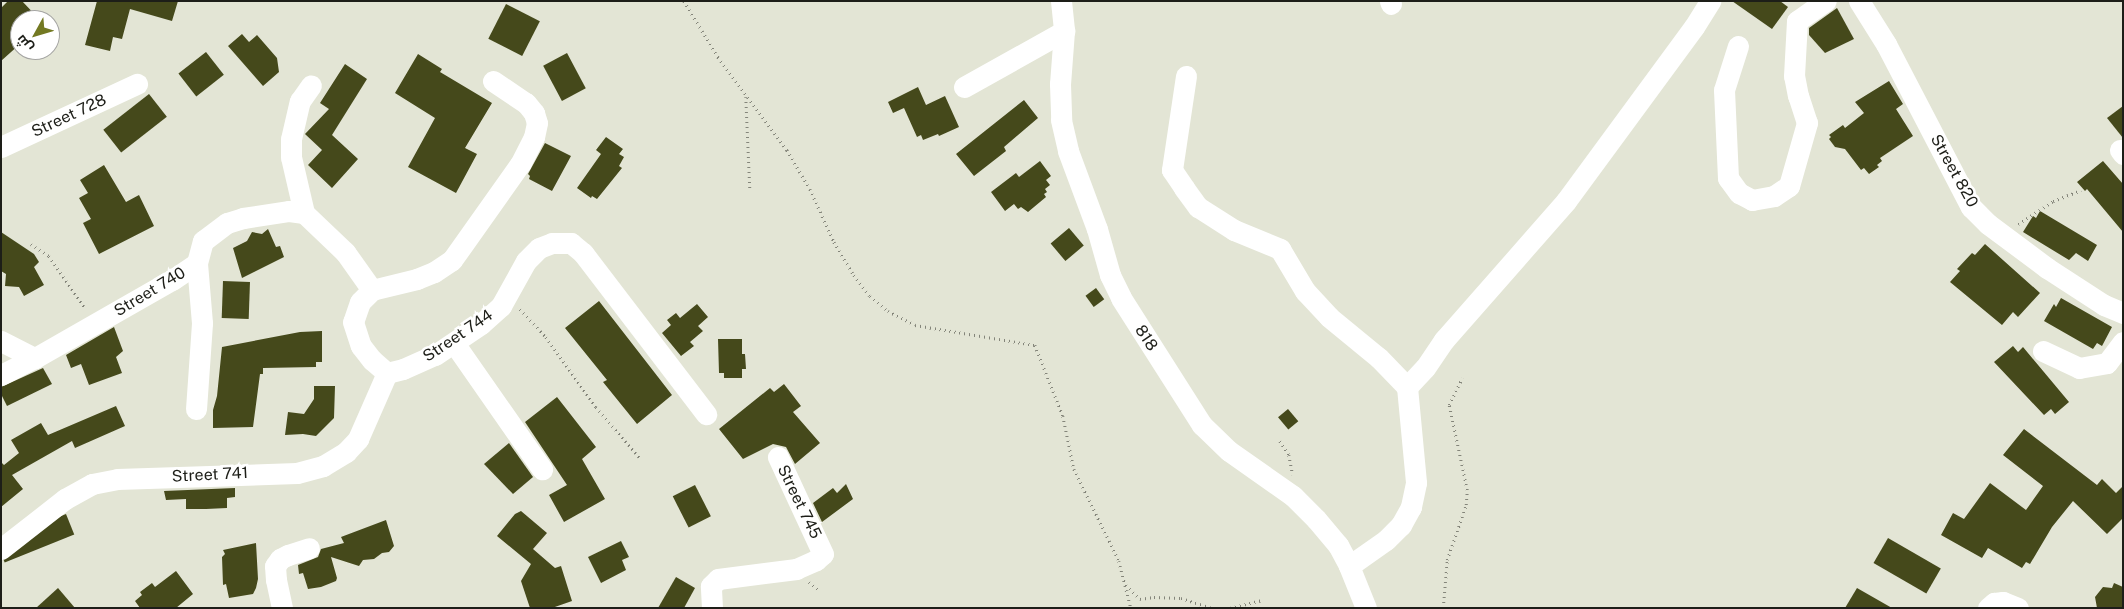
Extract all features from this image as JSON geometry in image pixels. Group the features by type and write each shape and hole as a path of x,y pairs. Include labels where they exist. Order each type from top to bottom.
{"street":[{"name":"818","path":"1061,1 1064,31 1060,84 1061,120 1068,151 1097,229 1110,275 1136,323 1202,425 1229,451 1293,496 1333,539 1349,566 1366,608"},
{"path":"1407,387 1425,368 1444,340 1566,201 1694,27 1710,1"},
{"path":"1738,46 1724,90 1728,178 1739,193 1752,200 1774,196 1788,186 1807,122 1798,96 1794,76 1797,21 1826,1"},
{"name":"Street 820","path":"1859,1 1890,52 1971,207 1988,224 2047,268 2104,304 2123,313"},
{"path":"964,87 1064,31"},
{"path":"1186,76 1172,170 1184,188 1198,207 1234,230 1280,249 1305,291 1329,318 1379,358 1407,387 1416,484 1411,507 1401,525 1386,540 1349,566"},
{"path":"387,373 372,360 355,334 353,322 360,302 372,290 417,279 434,272 452,260 520,164 534,137 537,123 534,113 526,103 493,81"},
{"name":"Street 728","path":"1,147 137,84"},
{"path":"310,85 300,102 290,139 291,157 304,213 344,252 372,290"},
{"name":"Street 740","path":"1,374 35,358 96,324 197,263 203,241 226,223 243,218 289,211 304,213"},
{"name":"Street 744","path":"387,373 404,369 435,356 500,306 526,261 539,248 552,243 571,243 583,253 706,414"},
{"path":"196,410 202,323 197,263"},
{"path":"1,341 35,358"},
{"path":"2043,351 2079,368 2107,363 2123,342"},
{"path":"454,343 542,470"},
{"name":"Street 741","path":"1,549 58,504 92,484 117,479 297,472 323,466 346,452 358,439 387,373"},
{"name":"Street 745","path":"712,608 710,586 718,579 796,569 816,560 823,554 778,457"},
{"path":"282,608 276,580 276,566 280,559 288,554 309,548"},
{"path":"1988,608 1994,603 2003,602 2018,608"}],"path":[{"path":"684,1 718,57 787,150 810,189 834,242 854,275 882,306 915,325 1036,345 1063,416 1074,469 1119,561 1131,608"},
{"path":"746,96 750,188"},
{"path":"1988,224 2002,228 2014,227 2053,201 2082,190"},
{"path":"31,244 49,256 96,324"},
{"path":"506,296 546,337 596,407 640,458"},
{"path":"1443,608 1447,560 1466,505 1467,490 1449,405 1462,378"},
{"path":"1280,441 1293,465 1293,496"},
{"path":"1124,584 1140,599 1154,597 1181,598 1212,608"},
{"path":"1230,608 1262,600"}],"building":[{"path":"8,1 22,1 31,10 10,10 10,53 1,61 1,8"},
{"path":"97,1 178,1 172,21 130,9 122,39 113,37 110,51 85,45"},
{"path":"1732,1 1780,1 1788,7 1772,29"},
{"path":"506,4 540,21 522,56 488,39"},
{"path":"1837,8 1854,39 1825,53 1809,35 1809,28"},
{"path":"242,34 249,42 257,35 277,58 279,72 263,86 228,46"},
{"path":"206,52 224,75 196,96 178,74"},
{"path":"567,53 586,88 562,101 543,66"},
{"path":"418,54 442,69 440,72 492,103 465,148 477,154 456,193 408,167 435,118 395,93"},
{"path":"345,64 367,79 332,135 358,159 332,188 308,165 322,150 305,134 329,109 320,103"},
{"path":"1889,81 1903,104 1896,109 1913,136 1880,158 1882,161 1877,165 1879,167 1869,174 1864,168 1861,170 1845,149 1835,147 1829,139 1831,137 1829,135 1843,125 1845,128 1864,113 1855,102"},
{"path":"918,87 926,105 945,96 959,127 939,136 938,134 923,140 921,135 917,137 904,108 893,113 888,102"},
{"path":"149,94 167,117 121,153 103,130"},
{"path":"1024,100 1038,118 1004,147 1006,151 974,176 956,154"},
{"path":"2123,106 2123,138 2107,118"},
{"path":"606,137 623,149 619,154 624,157 619,166 622,168 597,199 592,196 591,198 577,188 601,154 596,150"},
{"path":"545,143 571,156 552,191 529,179 530,176 528,174"},
{"path":"1040,161 1051,176 1046,180 1050,185 1045,189 1047,192 1044,194 1046,197 1028,212 1021,207 1018,209 1014,204 1005,211 991,192 1016,173 1019,177"},
{"path":"2103,161 2123,184 2123,232 2087,189 2085,191 2077,182"},
{"path":"104,165 126,202 139,195 154,226 99,254 83,223 91,219 79,198 88,193 80,180"},
{"path":"2040,211 2097,245 2088,261 2076,253 2069,260 2023,232 2033,216 2036,218"},
{"path":"1069,228 1084,246 1065,261 1051,243"},
{"path":"268,229 276,247 280,246 284,257 242,278 233,248 247,241 252,232 262,234"},
{"path":"1,232 34,254 39,262 34,267 44,285 24,296 19,287 5,286 6,274 1,271"},
{"path":"1985,244 2040,293 2018,317 2013,312 2002,325 1950,282 1960,271 1957,269 1972,253 1975,255"},
{"path":"223,281 250,282 249,319 222,318"},
{"path":"1096,288 1104,299 1094,307 1085,296"},
{"path":"2061,298 2112,327 2102,346 2097,343 2093,349 2044,321 2054,304 2056,307"},
{"path":"599,301 672,395 637,424 603,382 607,380 565,328"},
{"path":"697,304 708,317 698,326 703,331 690,342 694,346 681,356 662,333 671,325 667,320 676,313 680,318"},
{"path":"114,327 123,351 116,357 122,373 89,385 81,364 71,368 66,355"},
{"path":"322,331 322,362 316,362 316,367 263,368 263,374 260,374 253,427 213,428 213,410 217,396 222,347 300,332"},
{"path":"718,339 742,339 742,354 745,354 746,369 742,369 742,378 724,378 724,373 719,373"},
{"path":"2013,346 2018,352 2023,347 2069,402 2055,414 2051,409 2044,415 1994,362"},
{"path":"43,368 52,384 7,406 1,394 1,387"},
{"path":"784,384 801,406 793,412 820,443 795,464 786,447 773,444 743,459 719,429 770,388 774,392"},
{"path":"314,386 335,386 334,418 316,436 303,434 285,435 288,412 304,414 314,399"},
{"path":"557,397 596,447 582,459 605,499 564,522 549,495 567,485 525,422"},
{"path":"116,406 125,426 75,448 72,441 12,475 23,489 1,507 1,462 4,465 19,453 11,440 41,423 48,435"},
{"path":"1288,409 1298,421 1288,430 1278,417"},
{"path":"2024,429 2097,485 2102,479 2116,493 2123,486 2123,518 2107,534 2073,501 2052,527 2030,564 2026,562 2022,568 1988,548 1982,558 1941,535 1953,513 1964,519 1990,483 2026,510 2043,486 2003,455"},
{"path":"509,443 533,477 513,494 484,464"},
{"path":"846,484 853,499 822,522 813,503 833,488 837,493"},
{"path":"695,485 711,516 689,528 673,496"},
{"path":"235,488 235,497 227,498 227,508 206,509 186,509 186,499 166,500 164,491"},
{"path":"521,511 547,533 533,549 555,568 561,566 572,601 552,608 530,608 521,581 531,564 497,536 515,514"},
{"path":"66,514 74,534 5,562 1,553 1,540"},
{"path":"386,520 394,546 389,552 382,553 374,559 363,560 359,566 331,557 337,578 336,581 321,587 308,589 303,573 299,574 298,565 318,557 321,549 344,543 341,537"},
{"path":"1888,538 1941,569 1926,594 1874,563"},
{"path":"621,541 629,557 622,560 626,570 601,583 588,557"},
{"path":"256,543 258,579 256,588 253,594 229,598 226,584 223,585 222,557 225,554 223,550"},
{"path":"176,571 193,594 176,608 140,608 135,601 142,595 140,592 152,583 155,587"},
{"path":"676,577 695,588 684,608 658,608"},
{"path":"2114,583 2123,587 2123,608 2097,608 2095,597 2103,587 2112,588"},
{"path":"58,588 75,608 36,608"},
{"path":"1857,588 1892,608 1845,608"}]}
